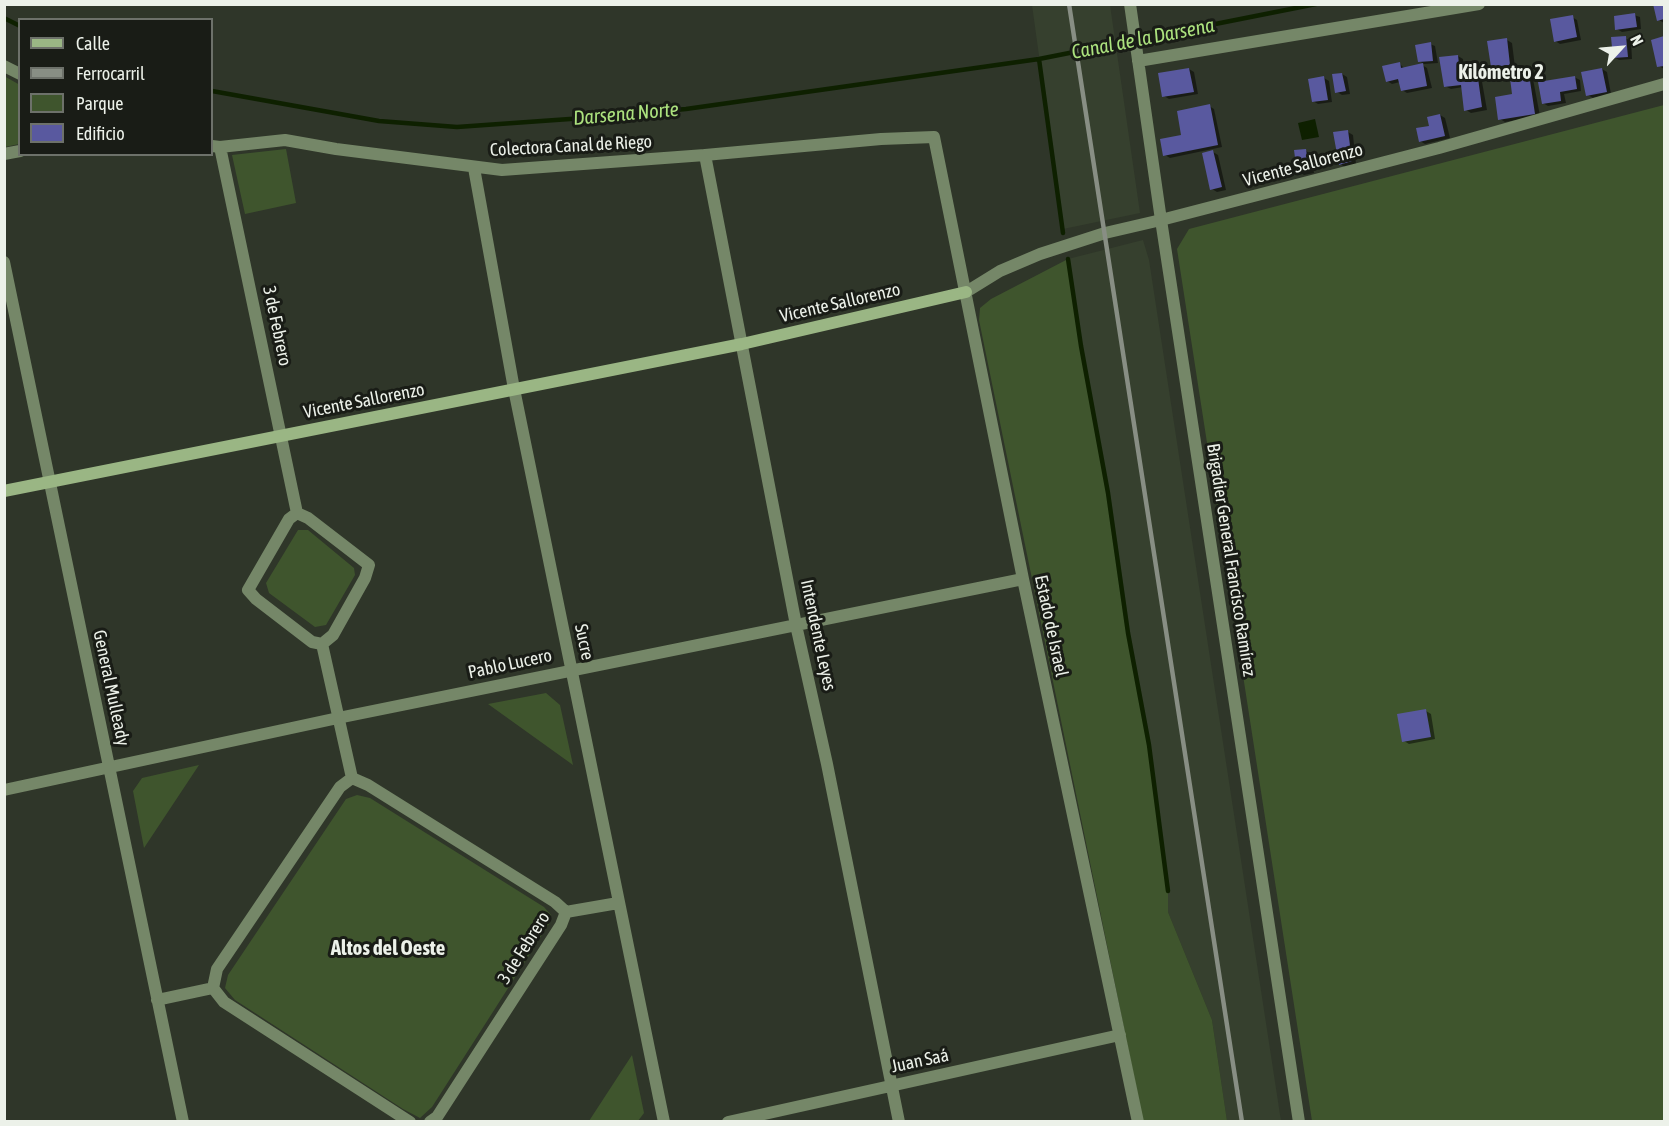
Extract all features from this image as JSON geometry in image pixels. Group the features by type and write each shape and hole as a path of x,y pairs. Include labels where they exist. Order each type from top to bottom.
{"street":[{"name":"Brigadier General Francisco Ramírez","path":"1130,4 1299,1122"},
{"path":"1138,61 1479,4"},
{"path":"4,66 18,73"},
{"name":"Vicente Sallorenzo","path":"4,491 741,344 966,292 1000,271 1040,254 1106,233 1439,148 1665,84"},
{"name":"Colectora Canal de Riego","path":"216,147 285,140 336,149 502,170 881,139 934,137"},
{"name":"Estado de Israel","path":"934,137 1023,579 1138,1122"},
{"name":"3 de Febrero","path":"216,147 282,436 297,513"},
{"name":"Intendente Leyes","path":"705,155 796,625 827,764 899,1122"},
{"name":"Sucre","path":"474,168 514,389 664,1122"},
{"name":"General Mulleady","path":"4,262 183,1122"},
{"path":"297,513 308,518 369,565 365,578 333,635 322,644 312,642 248,590 289,519 297,513"},
{"name":"Pablo Lucero","path":"4,790 338,718 1023,579"},
{"path":"213,988 217,969 340,787 352,778 322,644"},
{"name":"3 de Febrero","path":"352,778 368,784 555,902 566,912 561,925 437,1117 430,1122"},
{"path":"566,912 618,903"},
{"path":"157,1000 213,988"},
{"path":"213,988 224,1002 410,1122"},
{"name":"Juan Saá","path":"728,1122 1120,1035"}],"shaded area":[{"path":"1032,5 1110,5 1140,213 1063,229"},
{"path":"1315,119 1319,137 1302,140 1298,123"},
{"path":"1143,240 1149,260 1281,1121 1227,1121 1212,1020 1168,912 1168,891 1149,745 1128,633 1068,259"}],"green space":[{"path":"4,76 18,84 18,144 5,147"},
{"path":"1664,105 1664,1121 1312,1121 1177,249 1189,229"},
{"path":"286,149 296,203 245,214 232,155"},
{"path":"1068,259 1081,346 1108,493 1128,633 1149,745 1168,891 1168,912 1212,1020 1227,1121 1143,1121 979,320 980,308 991,299"},
{"path":"298,530 308,530 354,568 355,575 326,625 315,627 269,593 266,583"},
{"path":"546,693 560,705 573,765 488,704"},
{"path":"199,765 144,848 133,791 142,778"},
{"path":"357,795 370,798 544,907 551,915 549,924 432,1107 420,1118 235,1000 225,988 228,975 346,799"},
{"path":"632,1055 644,1113 638,1121 589,1121"}],"building":[{"path":"1653,4 1664,4 1664,19 1657,21"},
{"path":"1635,13 1637,27 1615,30 1614,16"},
{"path":"1573,15 1577,37 1554,42 1550,19"},
{"path":"1626,36 1628,57 1613,58 1611,37"},
{"path":"1664,36 1664,66 1657,67 1651,40"},
{"path":"1507,38 1510,65 1491,67 1487,41"},
{"path":"1431,42 1433,61 1418,62 1415,45"},
{"path":"1458,55 1460,74 1477,71 1482,107 1464,111 1461,85 1444,87 1439,57"},
{"path":"1400,62 1401,68 1423,63 1427,86 1401,91 1398,79 1386,82 1382,66"},
{"path":"1189,68 1194,92 1162,97 1158,73"},
{"path":"1602,68 1607,92 1586,96 1581,72"},
{"path":"1342,73 1346,91 1335,93 1332,74"},
{"path":"1529,74 1535,114 1498,120 1495,97 1512,94 1510,78"},
{"path":"1324,76 1328,100 1312,102 1308,79"},
{"path":"1575,76 1577,89 1560,92 1561,101 1542,104 1538,82"},
{"path":"1210,104 1218,145 1163,156 1160,139 1181,135 1177,111"},
{"path":"1440,114 1445,136 1419,142 1416,128 1429,126 1427,117"},
{"path":"1348,130 1352,161 1339,165 1333,132"},
{"path":"1306,149 1309,170 1297,173 1294,150"},
{"path":"1213,150 1222,187 1210,190 1202,153"},
{"path":"1426,709 1431,737 1402,742 1397,714"}],"waterway":[{"name":"Darsena Norte","path":"213,91 379,121 457,127 598,117 686,109 1039,59 1316,4"},
{"name":"Darsena Norte","path":"4,18 18,25"},
{"path":"1039,59 1063,233"},
{"path":"1068,259 1081,346 1108,493 1128,633 1149,745 1168,891"}],"railway":[{"path":"1069,4 1242,1122"}],"district":[{"name":"Kilómetro 2","path":"1501,73"},
{"name":"Altos del Oeste","path":"388,948"}],"water label":[{"name":"Canal de la Darsena","path":"1143,39"}]}
